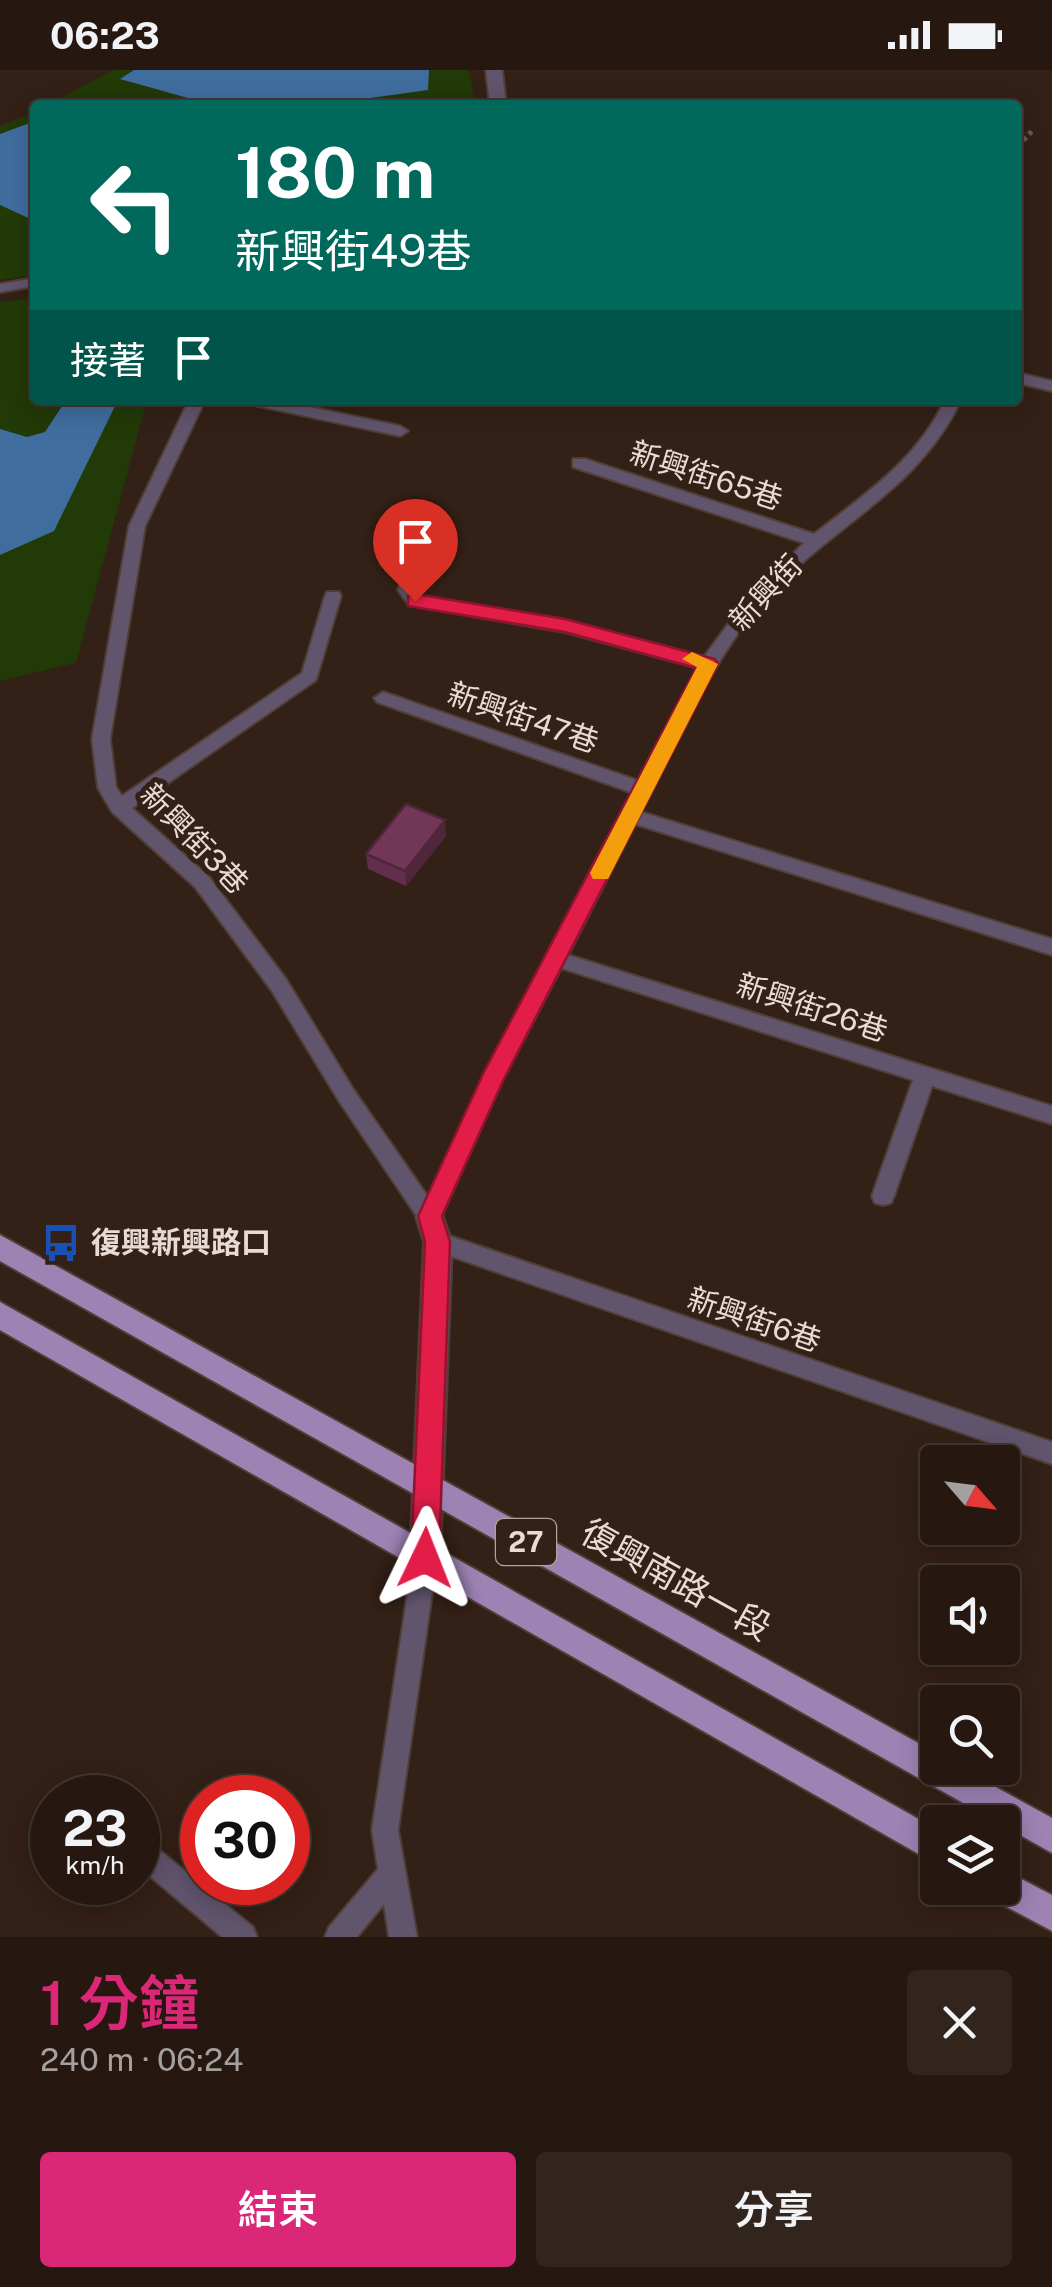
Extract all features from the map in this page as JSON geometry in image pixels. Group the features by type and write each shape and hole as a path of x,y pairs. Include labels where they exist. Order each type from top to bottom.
{"main road":[{"name":"復興南路一段","path":"0,1247 1052,1836"},
{"name":"27","path":"0,1315 920,1839"},
{"path":"1020,1896 1052,1914"}],"street":[{"path":"494,70 497,100"},
{"name":"新興街","path":"425,1558 434,1229"}],"lane":[{"path":"0,288 30,283"},
{"path":"1022,379 1052,386"},
{"name":"新興街3巷","path":"195,405 136,526 101,738 107,788 119,808 202,882 279,986 434,1229"},
{"path":"278,405 400,431"},
{"name":"新興街","path":"434,1229 554,958 646,790 708,664 737,619 816,541 902,476 934,442 952,405"},
{"name":"新興街65巷","path":"579,462 816,541"},
{"path":"432,514 406,590 415,601 565,626 708,664"},
{"path":"119,808 310,676 333,596"},
{"name":"新興街47巷","path":"383,698 646,790"},
{"path":"632,816 1052,947"},
{"name":"新興街26巷","path":"554,958 1052,1115"},
{"path":"883,1196 925,1075"},
{"name":"新興街6巷","path":"434,1229 1052,1454"},
{"path":"403,1937 385,1830 425,1558"},
{"path":"160,1867 243,1937"},
{"path":"339,1937 390,1876"}],"path":[{"path":"1022,142 1033,130"}],"green space":[{"path":"113,70 469,70 474,100 57,100"},
{"path":"30,114 30,276 0,280 0,126"},
{"path":"30,299 30,405 146,405 76,663 0,681 0,302"}],"water":[{"path":"134,70 429,70 428,90 356,100 195,100 120,79"},
{"path":"30,123 30,219 0,205 0,134"},
{"path":"63,405 116,405 54,531 0,555 0,429 27,437 45,432"}],"building":[{"path":"406,804 445,820 405,871 366,854"}],"slow traffic":[{"path":"601,873 708,664 692,659"}],"place":[{"name":"復興新興路口","path":"61,1243"}],"route":[{"path":"415,601 632,640 708,664 660,753 646,790 492,1079 430,1216 438,1242 425,1558"}]}
